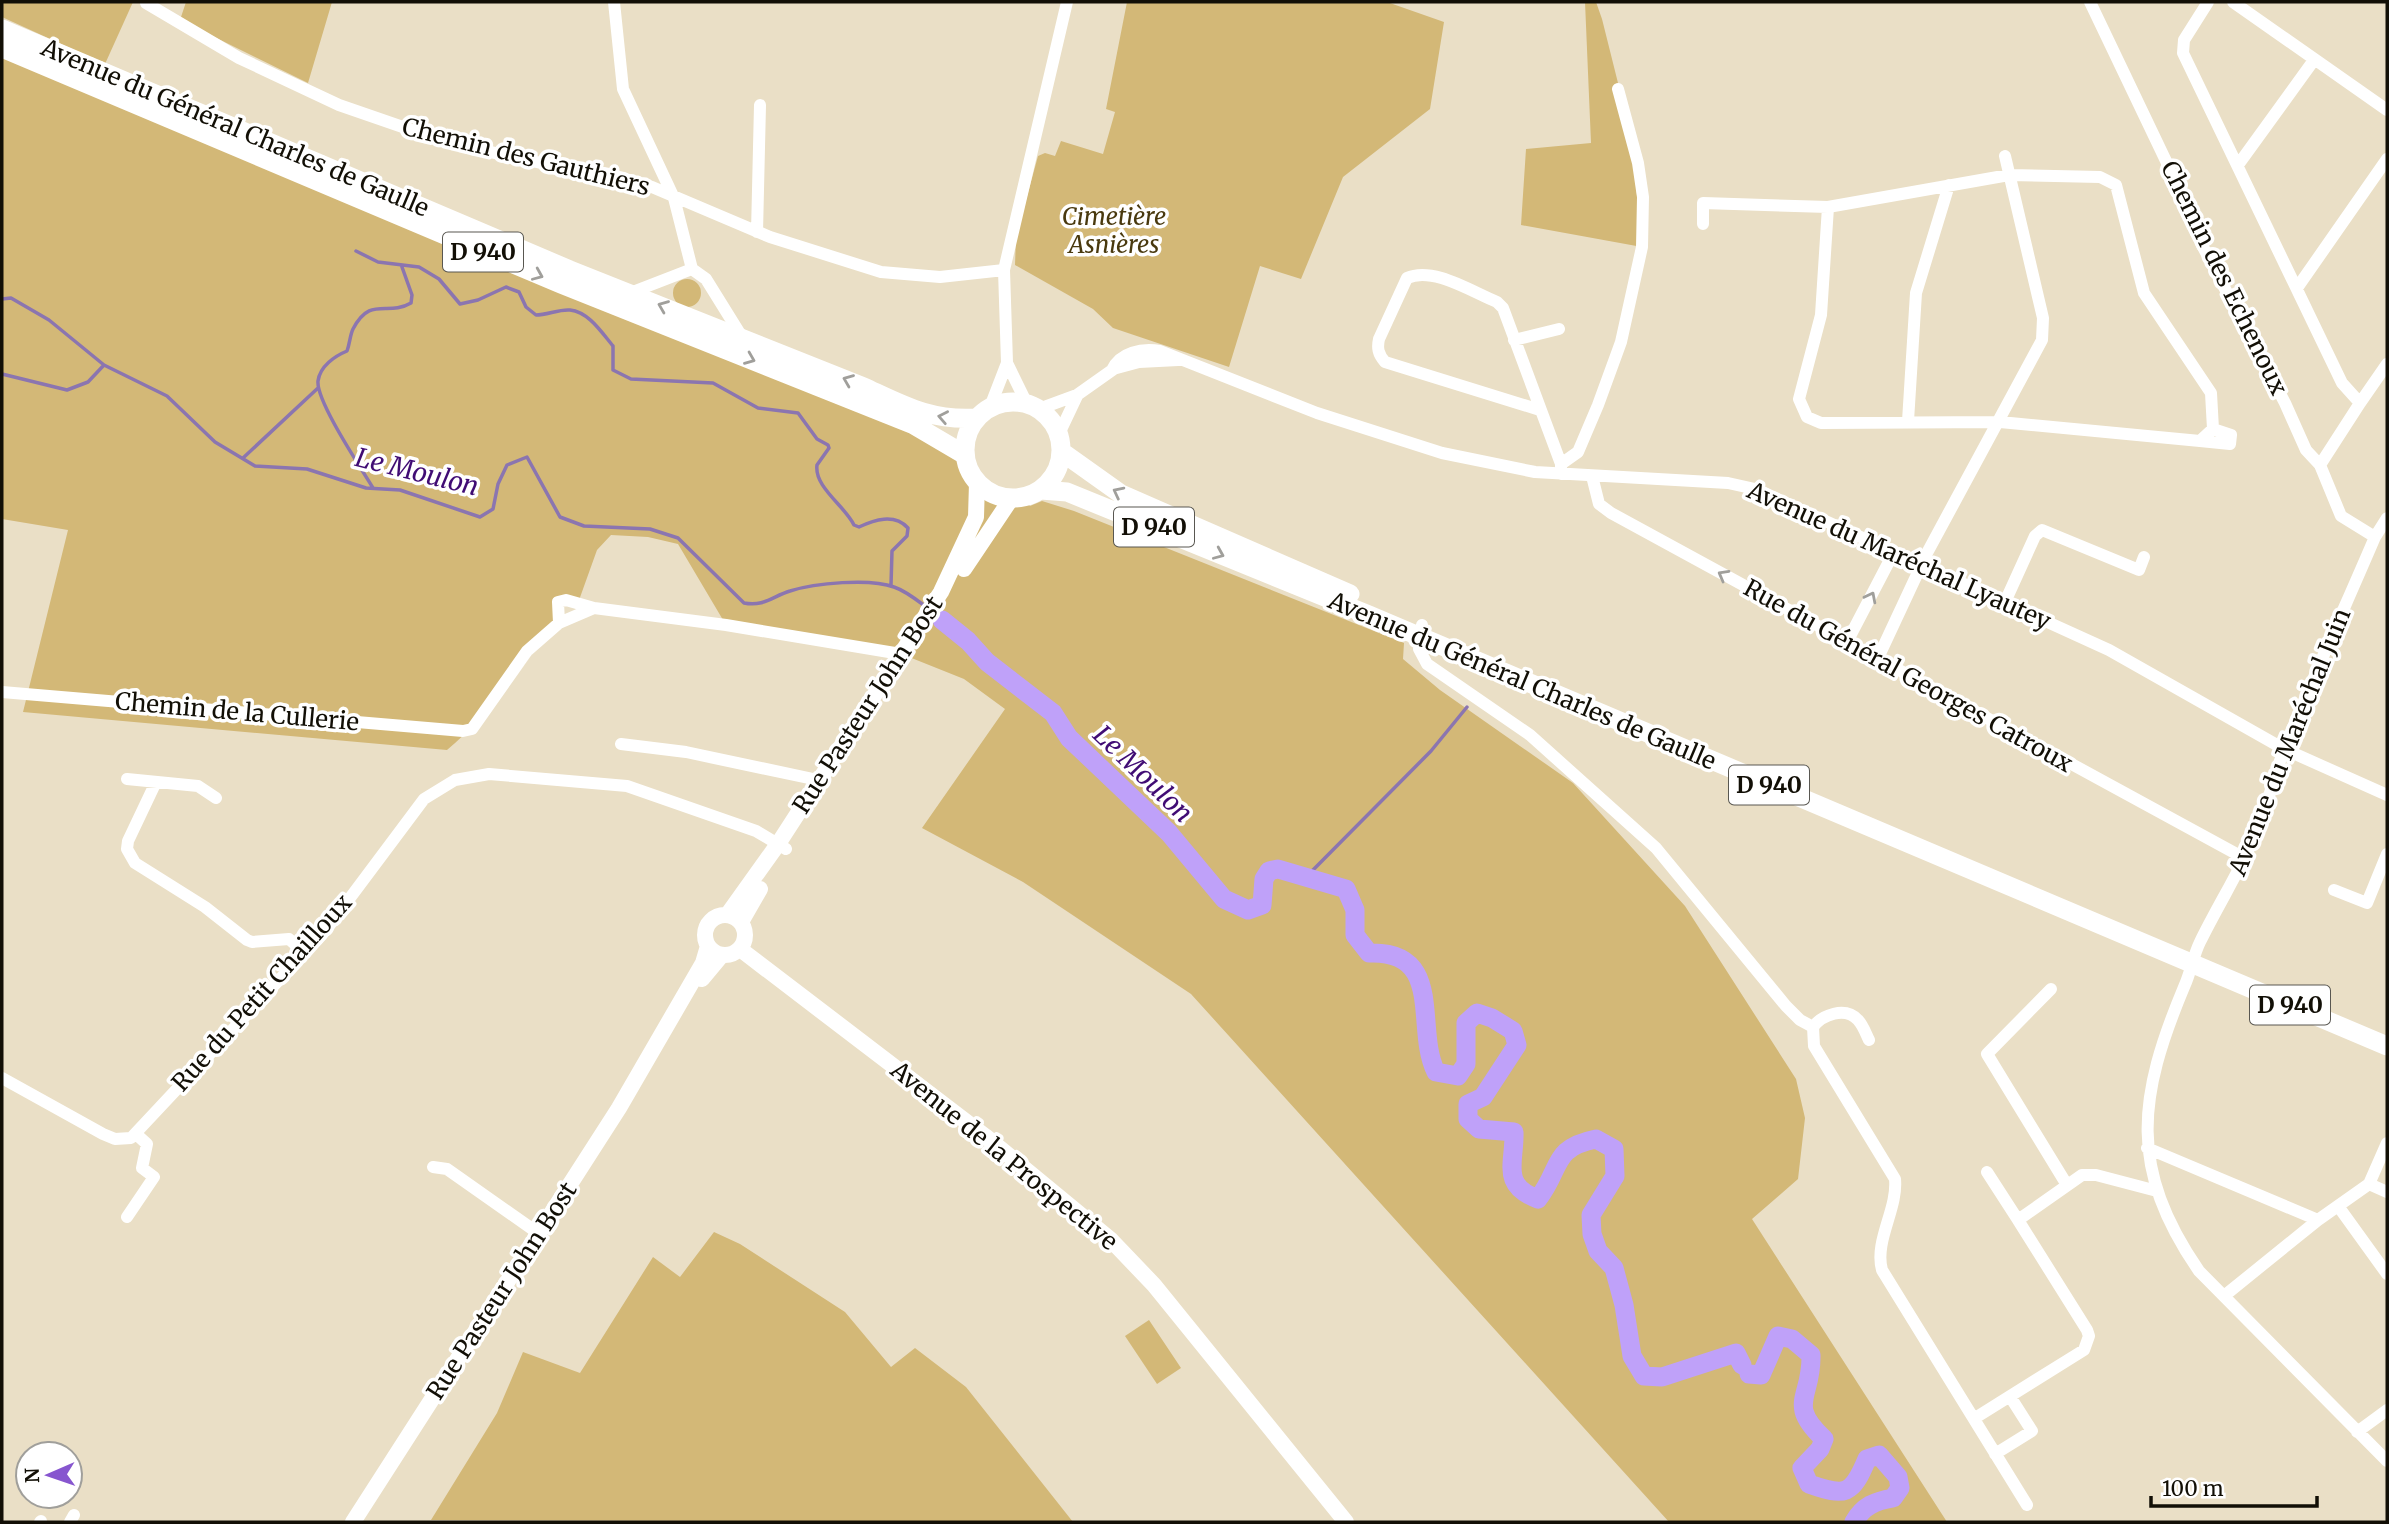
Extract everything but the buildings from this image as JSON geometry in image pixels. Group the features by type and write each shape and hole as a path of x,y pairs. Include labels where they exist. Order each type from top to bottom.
{"main road":[{"name":"Avenue du Général Charles de Gaulle","path":"2,29 557,265 910,408 947,420 984,412 1002,403 1033,406 1060,443 1121,494 1421,631 2194,960 2387,1046"},
{"name":"Avenue du Général Charles de Gaulle","path":"2,48 561,284 914,425 965,455"},
{"path":"984,412 969,429 965,455 977,483 998,496 1011,499"},
{"path":"1041,490 1056,473 1060,443"},
{"name":"Rue Pasteur John Bost","path":"944,594 976,517 977,483"},
{"name":"Avenue du Général Charles de Gaulle","path":"1011,499 1024,498 1041,490 1067,492 1421,631"},
{"name":"Rue Pasteur John Bost","path":"734,918 944,594 1011,499"},
{"name":"Rue Pasteur John Bost","path":"782,846 818,780 901,654 925,625"},
{"path":"734,918 745,938 740,949 715,951 704,933 709,921 734,918"},
{"name":"Avenue de la Prospective","path":"740,949 985,1136 1111,1240 1154,1285 1346,1522"},
{"name":"Rue Pasteur John Bost","path":"353,1522 710,966 715,951"},
{"name":"Avenue du Général Charles de Gaulle","path":"2194,960 2387,1037"}],"street":[{"path":"614,2 623,89 674,198 692,270 706,279 742,338"},
{"path":"984,412 1007,363 1004,270 1067,2"},
{"name":"Chemin des Echenoux","path":"2090,2 2166,161 2202,245 2285,403 2306,450 2320,465 2341,516 2375,537"},
{"path":"2208,2 2184,40 2183,53 2342,383 2360,403"},
{"path":"2233,2 2387,110"},
{"name":"Chemin des Gauthiers","path":"146,3 239,58 339,105 449,143 541,163 609,174 757,232 881,272 940,277 1004,270"},
{"path":"2238,165 2314,60"},
{"path":"1540,410 1385,362 1377,347 1400,288 1407,278 1416,274 1435,277 1497,302 1503,308 1514,340 1540,410 1561,469 1578,452 1607,379 1633,297 1642,247 1643,197 1638,163 1618,89"},
{"path":"757,232 760,105"},
{"path":"1878,658 1923,564 2038,353 2044,331 2005,156"},
{"path":"2297,288 2387,159"},
{"path":"1703,225 1703,203 1828,207 2010,175 2100,177 2116,185 2144,293 2211,393 2213,429"},
{"path":"1908,421 1916,293 1949,185"},
{"path":"1828,207 1821,315 1800,391 1801,408 1807,417 1821,423 2000,422 2230,444 2231,435 2213,429"},
{"path":"630,293 692,270"},
{"path":"1514,340 1559,329"},
{"name":"Avenue du Maréchal Lyautey","path":"1033,406 1077,396 1131,358 1133,349 1160,351 1390,438 1510,468 1561,469 1592,475 1728,483 1755,489 2109,650 2284,749 2387,795"},
{"name":"Avenue du Maréchal Lyautey","path":"1112,370 1139,362 1178,360"},
{"path":"1007,363 1033,406"},
{"path":"2320,465 2387,364"},
{"name":"Avenue du Maréchal Lyautey","path":"1060,443 1077,396"},
{"path":"2200,441 2213,429"},
{"name":"Rue du Général Georges Catroux","path":"1592,475 1599,504 1612,513 2244,858"},
{"name":"Avenue du Maréchal Juin","path":"2387,518 2375,537 2284,749 2257,831 2194,960 2157,1057 2149,1096 2147,1148 2157,1191 2179,1242 2199,1271 2387,1461"},
{"path":"2005,602 2035,536 2042,530 2139,570 2144,557"},
{"path":"1847,642 1894,552"},
{"path":"594,608 559,622 558,602 566,600 594,608 726,625 901,654"},
{"name":"Chemin de la Cullerie","path":"2,692 434,729 472,729 527,651 559,622"},
{"path":"1421,631 1420,656 1427,664 1530,735 1656,848 1786,1006 1800,1020 1813,1027"},
{"path":"621,744 686,752 818,780"},
{"name":"Rue du Petit Chailloux","path":"136,1134 195,1067 326,930 424,799 440,787 469,776 489,774 627,786 703,810 756,831 782,846"},
{"path":"127,779 198,786 216,799"},
{"path":"156,782 128,841 127,849 135,863 205,907 247,940 257,942 289,939 304,953"},
{"path":"2334,890 2367,902 2387,854"},
{"path":"2051,989 1987,1054 2067,1185"},
{"path":"1813,1027 1827,1015 1849,1014 1858,1019 1869,1040"},
{"path":"1813,1027 1814,1046 1895,1179 1895,1191 1880,1259 1882,1270 2026,1505"},
{"path":"2,1078 115,1139 125,1140 136,1134 148,1144 142,1168 154,1177 127,1217"},
{"path":"2224,1296 2318,1220 2369,1184 2387,1143"},
{"path":"2147,1148 2318,1220"},
{"path":"433,1167 447,1169 538,1233"},
{"path":"1975,1418 2084,1350 2089,1336 1987,1172"},
{"path":"2018,1220 2078,1177 2089,1174 2157,1191"},
{"path":"2369,1184 2387,1192"},
{"path":"2338,1206 2387,1274"},
{"path":"1995,1454 2032,1432 2011,1398"},
{"path":"2357,1432 2387,1410"}],"green space":[{"path":"2,2 133,2 105,64 2,17"},
{"path":"186,2 332,2 308,83 180,20"},
{"name":"Cimetière Asnières","path":"1127,2 1387,2 1444,22 1430,109 1343,177 1301,279 1260,266 1229,367 1113,328 1093,309 1015,265 1016,237 1038,156 1045,153 1055,156 1061,141 1103,154 1115,112 1106,109"},
{"path":"1585,2 1596,2 1602,19 1631,135 1642,247 1521,225 1526,149 1591,143"},
{"path":"2,48 965,455 969,475 998,496 1024,498 1030,506 1042,501 1074,511 1404,643 1403,659 1440,690 1573,783 1685,906 1796,1079 1805,1118 1798,1179 1752,1219 1947,1522 1669,1522 1191,994 1023,882 922,828 1005,709 964,679 894,651 726,625 678,544 648,537 611,535 597,550 578,603 566,600 542,640 497,700 447,750 23,712 68,530 2,519"},
{"path":"687,279 697,283 701,293 697,303 687,307 677,303 673,293 677,283"},
{"path":"714,1232 740,1244 845,1312 891,1367 915,1348 966,1387 1073,1522 431,1520 497,1413 523,1352 580,1373 653,1257 680,1277"},
{"path":"1149,1320 1181,1368 1157,1384 1125,1336"}],"waterway":[{"path":"356,251 378,262 419,267 439,279 460,304 478,300 506,287 519,292 526,307 536,315 566,310 577,312 594,324 613,346 613,370 631,379 713,383 758,408 798,413 817,439 828,445 829,448 817,465 817,473 825,489 854,525 859,527 877,520 890,519 908,528 907,536 892,551 891,585"},
{"path":"373,488 331,418 319,391 318,381 325,366 347,351 353,329 366,313 411,303 412,295 402,267"},
{"name":"Le Moulon","path":"2,299 11,298 49,320 104,365 167,396 215,442 255,466 307,469 366,488 400,490 480,517 493,509 498,484 507,465 527,457 560,517 584,526 650,529 678,538 744,603 763,602 790,591 813,586 857,582 894,587 926,607"},
{"path":"2,374 67,390 88,382 104,365"},
{"path":"243,458 318,388"},
{"name":"Le Moulon","path":"932,612 942,620"},
{"name":"Le Moulon","path":"942,620 968,641 987,662 1053,713 1069,738 1169,833 1224,899 1248,910 1262,905 1264,879 1269,871 1278,869 1346,889 1355,910 1355,935 1369,953 1393,955 1409,964 1418,978 1423,995 1430,1054 1436,1072 1458,1076 1466,1064 1466,1023 1477,1013 1492,1018 1513,1031 1517,1045 1483,1097 1468,1104 1468,1119 1479,1129 1514,1132 1514,1180 1518,1187 1538,1199 1559,1161 1571,1148 1596,1139 1614,1149 1615,1176 1591,1215 1592,1234 1598,1251 1614,1268 1624,1305 1632,1356 1644,1376 1662,1377 1736,1353 1742,1365"},
{"path":"1310,877 1313,870 1431,751 1467,707"},
{"name":"Le Moulon","path":"1749,1374 1761,1375 1778,1336 1792,1339 1811,1355 1803,1408 1806,1417 1824,1439 1820,1449 1802,1468 1809,1484 1832,1491 1846,1490 1857,1480 1867,1459 1879,1455 1898,1477 1900,1488 1893,1498 1870,1505 1854,1522"}]}
